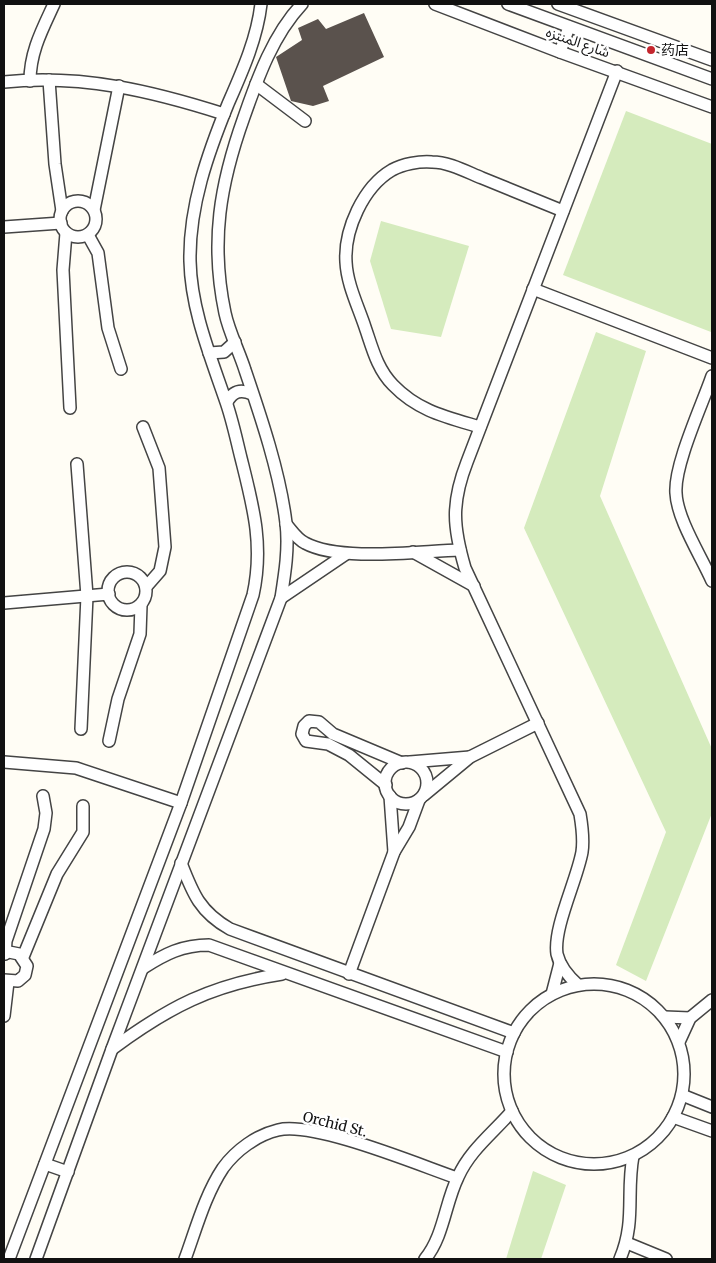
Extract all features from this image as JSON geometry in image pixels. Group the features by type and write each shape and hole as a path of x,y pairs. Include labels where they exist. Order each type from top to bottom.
{"street":[{"path":"30,81 30,63 33,49 54,4"},
{"path":"10,1259 181,803 257,579 259,552 257,525 226,402 200,323 190,262 191,230 204,169 249,54 261,4"},
{"path":"36,1259 112,1048 281,598 287,551 286,524 281,494 252,394 225,315 219,281 218,214 234,144 256,84 276,40 302,4"},
{"name":"شارع المنتزه","path":"435,4 712,107"},
{"name":"شارع المنتزه","path":"508,4 712,79"},
{"path":"558,4 712,60"},
{"path":"560,52 569,27"},
{"path":"552,994 560,963 557,942 582,852 583,832 580,814 465,568 455,528 454,505 459,483 480,427 617,71"},
{"path":"49,80 55,164 62,211 70,408"},
{"path":"4,82 49,80 118,86 166,96 224,114"},
{"path":"256,84 305,121"},
{"path":"94,210 118,86"},
{"path":"480,427 426,411 408,399 391,383 379,366 347,271 348,240 353,220 363,201 376,184 391,171 412,163 434,162 461,170 563,211"},
{"path":"4,227 63,228 77,238 88,235 93,231 97,220 94,210 90,205 78,201 72,202 62,211"},
{"path":"88,235 98,253 108,328 121,369"},
{"path":"533,289 712,358"},
{"path":"209,353 224,352 235,342"},
{"path":"712,376 680,466 676,494 678,507 712,581"},
{"path":"226,402 230,395 237,391 245,391 252,394"},
{"path":"143,427 159,468 165,547 160,571 146,587"},
{"path":"77,464 87,596 81,729"},
{"path":"286,524 306,544 346,554 460,550"},
{"path":"412,552 474,586"},
{"path":"281,598 346,554"},
{"path":"124,572 138,575 146,587 146,597 141,605 136,608 125,610 114,605 109,594 112,580 124,572"},
{"path":"4,603 109,594"},
{"path":"109,741 118,699 140,634 141,605"},
{"path":"390,796 400,803 407,804 421,798 470,756 538,723"},
{"path":"349,974 394,852 409,827 427,782 426,775 422,769 406,762 330,739 359,760 386,785 390,796 394,852"},
{"path":"386,785 390,771 406,762 470,756"},
{"path":"4,762 76,768 181,803"},
{"path":"4,1016 6,982 18,981 25,975 27,966 23,957 14,952 4,954 4,945 44,829 46,813 43,796"},
{"path":"23,957 57,874 83,832 83,806"},
{"path":"182,863 194,896 204,910 216,921 230,929 514,1033"},
{"path":"143,968 175,949 191,945 209,945 507,1052"},
{"path":"560,963 568,976 578,985"},
{"path":"112,1048 149,1022 183,1002 240,982 283,973"},
{"path":"578,985 611,985 627,990 648,1001 665,1018 679,1042 684,1060 682,1095 673,1118 663,1133 649,1146 633,1156 597,1165 562,1159 539,1145 520,1125 512,1112 505,1086 507,1052 514,1033 524,1018 537,1004 552,994 578,985"},
{"path":"679,1042 690,1018 712,1000"},
{"path":"665,1018 690,1018"},
{"path":"682,1095 712,1107"},
{"path":"425,1259 438,1236 457,1178 471,1154 492,1135 512,1112"},
{"path":"673,1118 712,1132"},
{"path":"492,1135 520,1125"},
{"name":"Orchid St.","path":"185,1259 211,1191 224,1167 239,1151 254,1140 279,1129 301,1129 340,1138 457,1178"},
{"path":"620,1259 627,1243 631,1213 629,1183 633,1156"},
{"path":"614,1162 629,1183"},
{"path":"45,1164 68,1172"},
{"path":"627,1243 666,1259"}],"green space":[{"path":"626,111 712,144 711,332 563,275"},
{"path":"381,221 469,246 441,337 391,329 370,261"},
{"path":"596,332 646,351 600,496 712,749 712,813 646,981 616,965 666,832 524,528"},
{"path":"533,1171 566,1185 541,1259 506,1259"}],"building":[{"path":"364,13 384,57 323,86 329,101 313,106 291,101 276,57 302,40 298,28 318,19 326,29"}],"place":[{"name":"药店","path":"651,50"}]}
